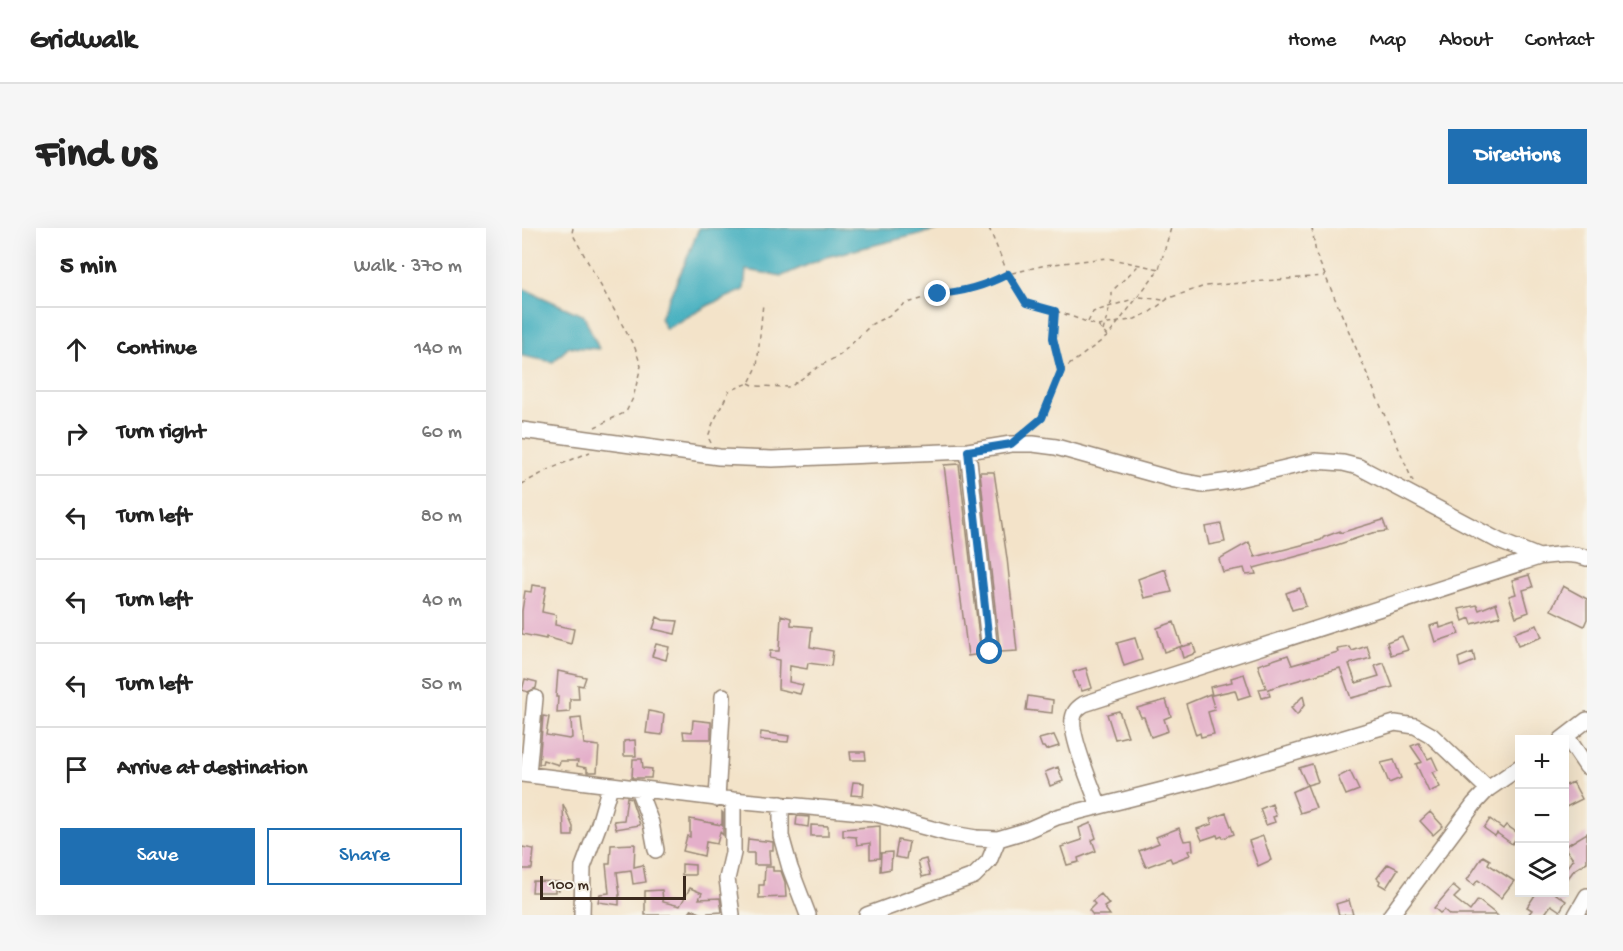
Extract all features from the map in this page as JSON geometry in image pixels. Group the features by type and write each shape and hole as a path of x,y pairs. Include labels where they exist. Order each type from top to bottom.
{"street":[{"path":"522,429 719,457 772,459 968,451 1011,444 1056,447 1175,480 1202,485 1222,483 1315,461 1343,463 1359,467 1499,541 1539,557"},
{"path":"968,451 990,652"},
{"path":"1099,806 1072,728 1077,708 1084,704 1539,557 1560,554 1580,555 1587,558"},
{"path":"717,799 723,696"},
{"path":"536,698 525,774 717,799 873,813 947,833 976,838 998,839 1025,831 1057,817 1206,779 1395,723 1415,726 1431,735 1488,789"},
{"path":"1568,735 1587,720"},
{"path":"1569,744 1587,767"},
{"path":"1391,915 1460,822 1488,789 1515,770"},
{"path":"582,915 583,867 610,786"},
{"path":"638,789 651,823 656,850"},
{"path":"732,915 727,879 733,853 733,800"},
{"path":"781,804 781,836 790,868 808,915"},
{"path":"867,915 974,876 989,861 998,839"},
{"path":"1576,915 1587,896"}],"path":[{"path":"573,228 572,233 635,348 642,366 633,398 626,412 583,436"},
{"path":"989,228 1008,274 1026,303 1098,326 1107,336"},
{"path":"1011,444 1042,418 1061,371 1107,336 1159,269 1172,228"},
{"path":"1312,228 1317,254 1420,499"},
{"path":"749,383 755,386 790,387 840,355 872,324 904,304 938,294 985,286 1008,274 1046,265 1107,258 1159,269"},
{"path":"1103,331 1112,291 1139,265"},
{"path":"1088,322 1093,312 1138,296 1163,300 1205,286 1326,276"},
{"path":"1098,326 1104,323 1136,319 1169,298"},
{"path":"719,457 708,437 729,391 749,383 757,367 764,303"},
{"path":"1055,311 1053,338 1061,371"},
{"path":"522,484 550,469 594,451"}],"water":[{"path":"699,228 944,228 826,257 782,276 746,270 744,290 709,305 666,329 660,318"},
{"path":"522,288 584,316 599,349 569,347 553,362 522,356"}],"building":[{"path":"959,464 981,654 968,656 944,465"},
{"path":"980,472 994,472 1007,558 1017,651 1000,652"},
{"path":"1383,520 1387,531 1372,533 1328,548 1254,568 1256,574 1246,575 1244,568 1223,572 1219,559 1249,542 1255,557 1321,540 1340,531 1340,533"},
{"path":"1221,524 1225,542 1209,545 1205,527"},
{"path":"1165,569 1172,592 1144,598 1138,579"},
{"path":"1529,575 1533,587 1523,590 1529,612 1516,617 1509,596 1516,594 1512,580"},
{"path":"532,585 546,587 542,612 556,615 555,625 574,629 571,644 546,637 546,639 522,634 525,591 531,592"},
{"path":"1563,586 1587,599 1587,619 1584,626 1551,610"},
{"path":"1300,588 1306,606 1292,610 1286,593"},
{"path":"1496,603 1500,616 1472,624 1470,618 1463,621 1459,609 1477,605 1479,610"},
{"path":"781,615 791,618 791,625 812,627 810,647 833,651 831,666 808,663 807,669 790,666 789,682 803,685 800,694 778,689 779,660 769,658 770,651 779,651"},
{"path":"657,617 663,620 678,621 675,634 653,629"},
{"path":"1174,622 1182,646 1164,652 1157,628"},
{"path":"1439,623 1440,628 1455,623 1459,634 1435,642 1430,626"},
{"path":"1537,625 1542,637 1518,646 1514,633"},
{"path":"1402,636 1408,650 1391,655 1387,642"},
{"path":"1135,638 1142,660 1124,666 1117,643"},
{"path":"656,644 669,647 666,660 652,656"},
{"path":"1193,644 1196,653 1183,658 1180,647"},
{"path":"1367,646 1371,658 1349,664 1356,683 1379,676 1375,666 1384,663 1393,687 1351,698 1340,668 1268,689 1270,696 1262,698 1259,689 1266,688 1258,665 1288,655 1292,665 1338,652 1337,649 1350,647 1352,651"},
{"path":"1473,652 1475,661 1460,667 1458,658"},
{"path":"1086,668 1092,688 1082,691 1080,686 1078,687 1073,672"},
{"path":"558,671 586,677 583,686 578,685 579,699 570,699 570,712 557,713"},
{"path":"1244,674 1251,695 1238,699 1235,690 1212,695 1210,687 1232,682 1231,678"},
{"path":"525,679 537,682 536,688 528,692 522,690"},
{"path":"1210,694 1215,710 1208,712 1214,734 1201,737 1200,733 1196,735 1186,704"},
{"path":"1028,696 1053,700 1052,713 1026,710"},
{"path":"1303,696 1305,704 1297,715 1291,708"},
{"path":"1166,700 1171,716 1164,719 1168,731 1151,737 1144,717 1141,717 1137,708"},
{"path":"649,711 664,714 662,735 646,733"},
{"path":"1119,711 1128,736 1115,739 1107,714"},
{"path":"543,716 549,717 546,735 569,739 572,738 571,719 581,718 584,744 599,746 597,772 587,772 587,768 577,766 578,761 560,761 559,765 543,760 542,764 539,764"},
{"path":"693,720 711,722 711,739 684,739 683,731 692,732"},
{"path":"761,732 789,736 788,742 760,740"},
{"path":"1054,735 1059,746 1046,750 1039,739"},
{"path":"635,740 636,756 624,756 624,741"},
{"path":"1419,743 1428,759 1432,757 1438,770 1432,772 1440,787 1429,792 1416,764 1422,762 1411,746"},
{"path":"850,752 865,752 866,760 851,760"},
{"path":"633,759 642,759 643,768 652,769 651,778 632,778"},
{"path":"1394,760 1401,778 1389,783 1381,763"},
{"path":"1312,764 1318,782 1307,785 1299,768"},
{"path":"1058,767 1063,781 1050,786 1045,772"},
{"path":"1350,771 1359,790 1346,795 1338,777"},
{"path":"853,782 864,783 863,796 851,795"},
{"path":"1573,782 1582,799 1569,806 1569,789 1569,784"},
{"path":"1307,785 1316,808 1300,813 1292,792"},
{"path":"627,797 631,798 640,825 616,829 614,821 624,820"},
{"path":"563,804 573,827 573,836 564,836"},
{"path":"1272,804 1276,816 1273,817 1275,822 1266,825 1260,809"},
{"path":"722,812 723,835 720,832 717,844 706,842 704,856 683,851 687,836 690,837 690,819 722,825"},
{"path":"1430,812 1443,826 1433,835 1420,821"},
{"path":"1226,813 1234,834 1223,838 1222,836 1218,838 1217,835 1202,840 1197,829 1212,824 1210,819"},
{"path":"797,816 809,817 808,827 796,825"},
{"path":"1490,819 1503,829 1506,825 1515,831 1515,840 1512,844 1497,833 1495,836 1484,828"},
{"path":"1091,823 1096,838 1092,840 1096,851 1078,858 1079,862 1067,865 1061,847 1082,840 1079,828"},
{"path":"811,825 828,826 828,836 811,836"},
{"path":"880,826 880,858 870,859 870,843 857,845 856,837 843,836 843,829"},
{"path":"1179,828 1184,841 1192,840 1193,850 1188,851 1190,855 1172,862 1170,858 1146,867 1139,851 1159,843 1156,837"},
{"path":"1587,833 1587,862 1574,870 1569,877 1569,864 1573,859 1569,854 1569,844"},
{"path":"1263,836 1271,860 1258,866 1249,841"},
{"path":"748,839 773,842 773,850 769,850 770,865 754,865 754,853 747,853"},
{"path":"898,840 909,842 906,859 895,857"},
{"path":"635,844 634,867 643,865 646,882 633,884 631,870 617,872 619,905 598,902 600,894 609,893 606,864 610,864 611,845"},
{"path":"522,847 534,849 532,869 522,869"},
{"path":"892,852 891,869 880,871 881,853"},
{"path":"1483,856 1490,860 1488,864 1514,881 1501,898 1478,880 1474,885 1467,880"},
{"path":"926,859 930,875 922,877 918,861"},
{"path":"682,864 695,865 695,875 682,875"},
{"path":"1388,864 1398,869 1386,888 1379,884 1380,881 1377,878"},
{"path":"765,867 773,867 773,871 781,871 785,882 786,897 759,898 759,885 764,885"},
{"path":"533,881 560,882 559,890 532,892"},
{"path":"1453,886 1460,892 1454,898 1470,911 1478,900 1497,915 1450,915 1444,910 1440,913 1434,908"},
{"path":"690,888 702,893 699,899 720,898 722,912 704,915 692,909 688,915 645,915 645,891 662,890 663,902 680,906"},
{"path":"1101,894 1109,904 1104,907 1110,915 1093,915 1089,910 1095,904 1092,901"},
{"path":"1534,897 1560,897 1566,901 1560,911 1551,905 1544,915 1528,915 1532,910 1527,907"},
{"path":"1349,900 1353,915 1339,915 1336,904"}],"route":[{"path":"938,294 985,286 1008,274 1026,303 1055,311 1053,338 1061,371 1042,418 1011,444 968,451 990,652"}]}
